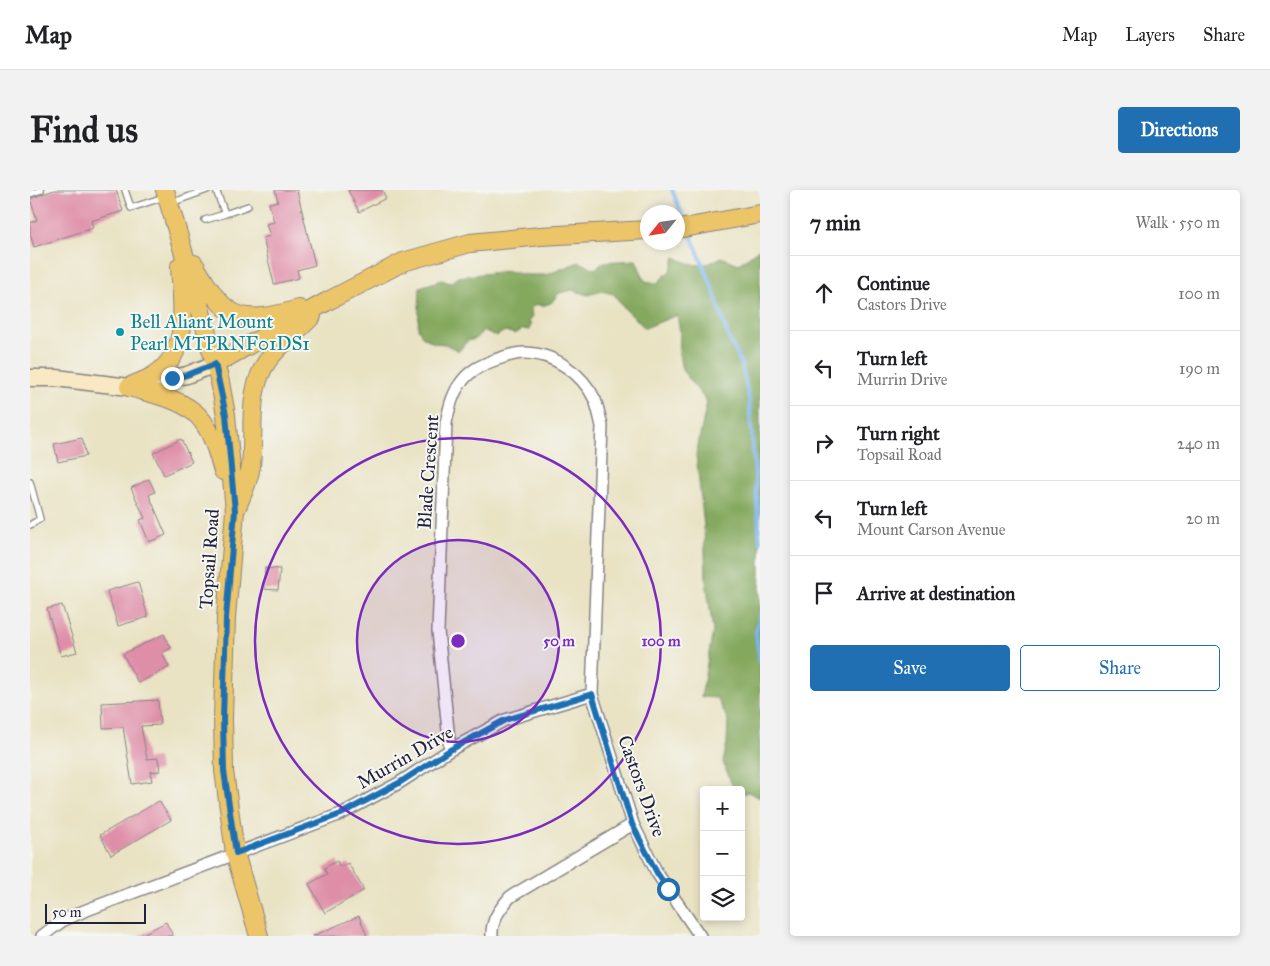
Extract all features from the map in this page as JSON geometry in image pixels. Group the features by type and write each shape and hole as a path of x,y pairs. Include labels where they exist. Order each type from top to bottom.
{"main road":[{"name":"Topsail Road","path":"167,196 215,364 226,415 235,511 226,618 223,718 224,771 236,853 259,936"},
{"path":"685,227 760,214"},
{"path":"129,387 187,375 215,364 326,302 403,262 470,243 542,236 640,230"},
{"path":"179,236 211,292 227,310 248,317 261,318 273,317 326,302"},
{"path":"129,387 153,376 174,356 179,345 183,317 179,236"},
{"path":"235,511 247,484 251,466 252,413 256,388 261,373 268,360 326,302"},
{"path":"30,378 56,378 129,387 171,400 194,412 205,424 215,444 235,511"}],"street":[{"name":"Blade Crescent","path":"450,750 438,631 446,423 460,383 470,372 484,364 509,355 525,353 540,356 567,367 588,388 595,400 602,426 592,694"},
{"name":"Murrin Drive","path":"42,936 72,915 341,814 399,783 450,750 505,720 592,694"},
{"name":"Castors Drive","path":"592,694 632,824 657,873 700,936"},
{"path":"492,936 491,927 498,911 510,897 632,824"}],"lane":[{"path":"30,194 41,190"},
{"path":"126,190 131,208 167,196 207,190"},
{"path":"216,190 225,214"},
{"path":"205,220 248,206"},
{"path":"30,482 40,519 30,525"}],"green space":[{"path":"760,248 760,798 748,792 745,793 745,786 732,786 723,762 727,743 728,720 717,698 701,697 713,631 706,580 704,526 696,455 707,402 682,370 679,354 680,332 677,315 645,328 622,306 614,294 601,291 588,295 572,290 559,293 551,303 542,306 536,304 531,308 532,317 528,322 531,324 529,330 523,329 515,334 505,331 496,336 483,331 475,339 467,341 459,351 445,344 434,343 422,336 418,328 420,287 442,280 450,283 459,277 506,271 527,275 546,275 579,262 595,269 604,262 636,260 645,281 657,283 671,270 675,257 698,265 703,265 721,257 739,264"}],"building":[{"path":"54,190 116,190 123,211 91,221 93,228 34,247 30,234 30,223 37,220 30,199"},
{"path":"275,190 297,190 315,265 297,270 299,278 274,284 263,238 270,236 266,224 274,222 269,203 278,201"},
{"path":"348,190 382,190 386,198 359,212"},
{"path":"82,438 86,456 58,462 54,444"},
{"path":"181,439 192,462 164,475 153,453"},
{"path":"149,479 155,492 149,495 166,535 149,542 140,520 145,518 131,488"},
{"path":"265,568 280,569 278,590 264,589"},
{"path":"138,582 148,617 118,626 107,591"},
{"path":"62,605 77,652 61,656 47,609"},
{"path":"164,634 171,648 162,653 169,667 138,683 123,654"},
{"path":"158,700 160,725 141,726 147,759 158,758 160,771 150,772 152,781 132,784 123,727 103,728 102,703"},
{"path":"159,801 171,820 111,855 100,835"},
{"path":"337,861 340,867 348,863 364,890 325,913 309,884 327,874 324,868"},
{"path":"359,916 367,936 313,936"},
{"path":"166,922 173,936 139,936"}],"waterway":[{"path":"672,190 678,205"},
{"path":"690,233 713,289 728,336 741,363 749,398 760,542"},
{"path":"760,616 756,633 760,662"}],"place":[{"name":"Bell Aliant Mount Pearl MTPRNF01DS1","path":"120,332"}],"route":[{"path":"172,378 187,375 215,364 226,415 235,511 226,618 223,718 224,771 236,853 341,814 399,783 450,750 505,720 592,694 632,824 657,873 668,889"}]}
